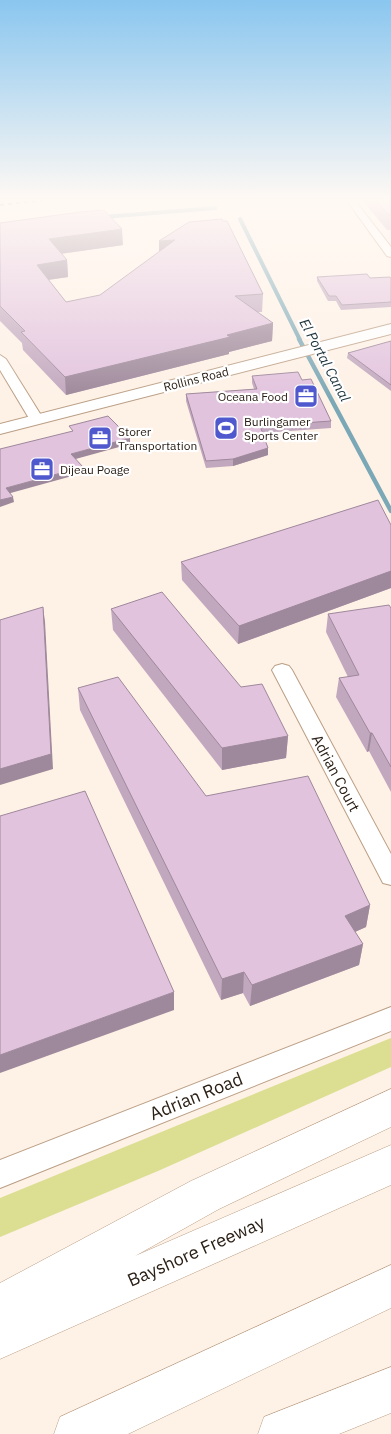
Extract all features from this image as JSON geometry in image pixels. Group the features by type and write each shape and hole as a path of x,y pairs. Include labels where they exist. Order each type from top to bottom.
{"highway":[{"path":"0,1307 205,1194 340,1133 391,1107"},
{"name":"Bayshore Freeway","path":"0,1337 391,1165"},
{"path":"77,1434 391,1286"},
{"path":"281,1434 391,1390"}],"main road":[{"name":"Rollins Road","path":"0,429 391,329"}],"street":[{"path":"0,359 37,420"},
{"name":"Adrian Court","path":"282,670 391,876"},
{"name":"Adrian Road","path":"0,1174 391,1019"}],"green space":[{"path":"391,1038 391,1067 158,1171 0,1237 0,1198"}],"building":[{"path":"0,265 37,265 66,302 100,295 141,265 249,265 263,294 235,296 273,323 227,335 230,337 65,377 21,332 25,331 0,306"},
{"path":"367,274 370,278 390,277 391,302 342,305 336,296 329,296 317,277"},
{"path":"391,341 391,385 348,353"},
{"path":"298,372 302,380 311,379 331,421 260,426 268,448 233,459 206,461 186,394 257,389 252,376"},
{"path":"108,416 130,438 71,454 83,467 6,488 13,497 0,500 0,449 73,431 69,426"},
{"path":"378,500 391,525 391,571 239,626 181,562"},
{"path":"162,592 241,687 262,684 288,736 222,748 111,609"},
{"path":"389,605 391,608 391,767 339,678 359,675 328,614"},
{"path":"43,607 51,754 0,769 0,620"},
{"path":"118,677 206,796 308,776 370,905 345,916 363,944 252,985 244,972 222,979 78,688"},
{"path":"85,791 174,992 0,1055 0,816"}],"waterway":[{"name":"El Portal Canal","path":"263,265 300,340"},
{"name":"El Portal Canal","path":"299,339 391,511"}],"place":[{"name":"Oceana Food","path":"306,396"},
{"name":"Burlingamer Sports Center","path":"226,428"},
{"name":"Storer Transportation","path":"100,438"},
{"name":"Dijeau Poage","path":"42,469"}]}
